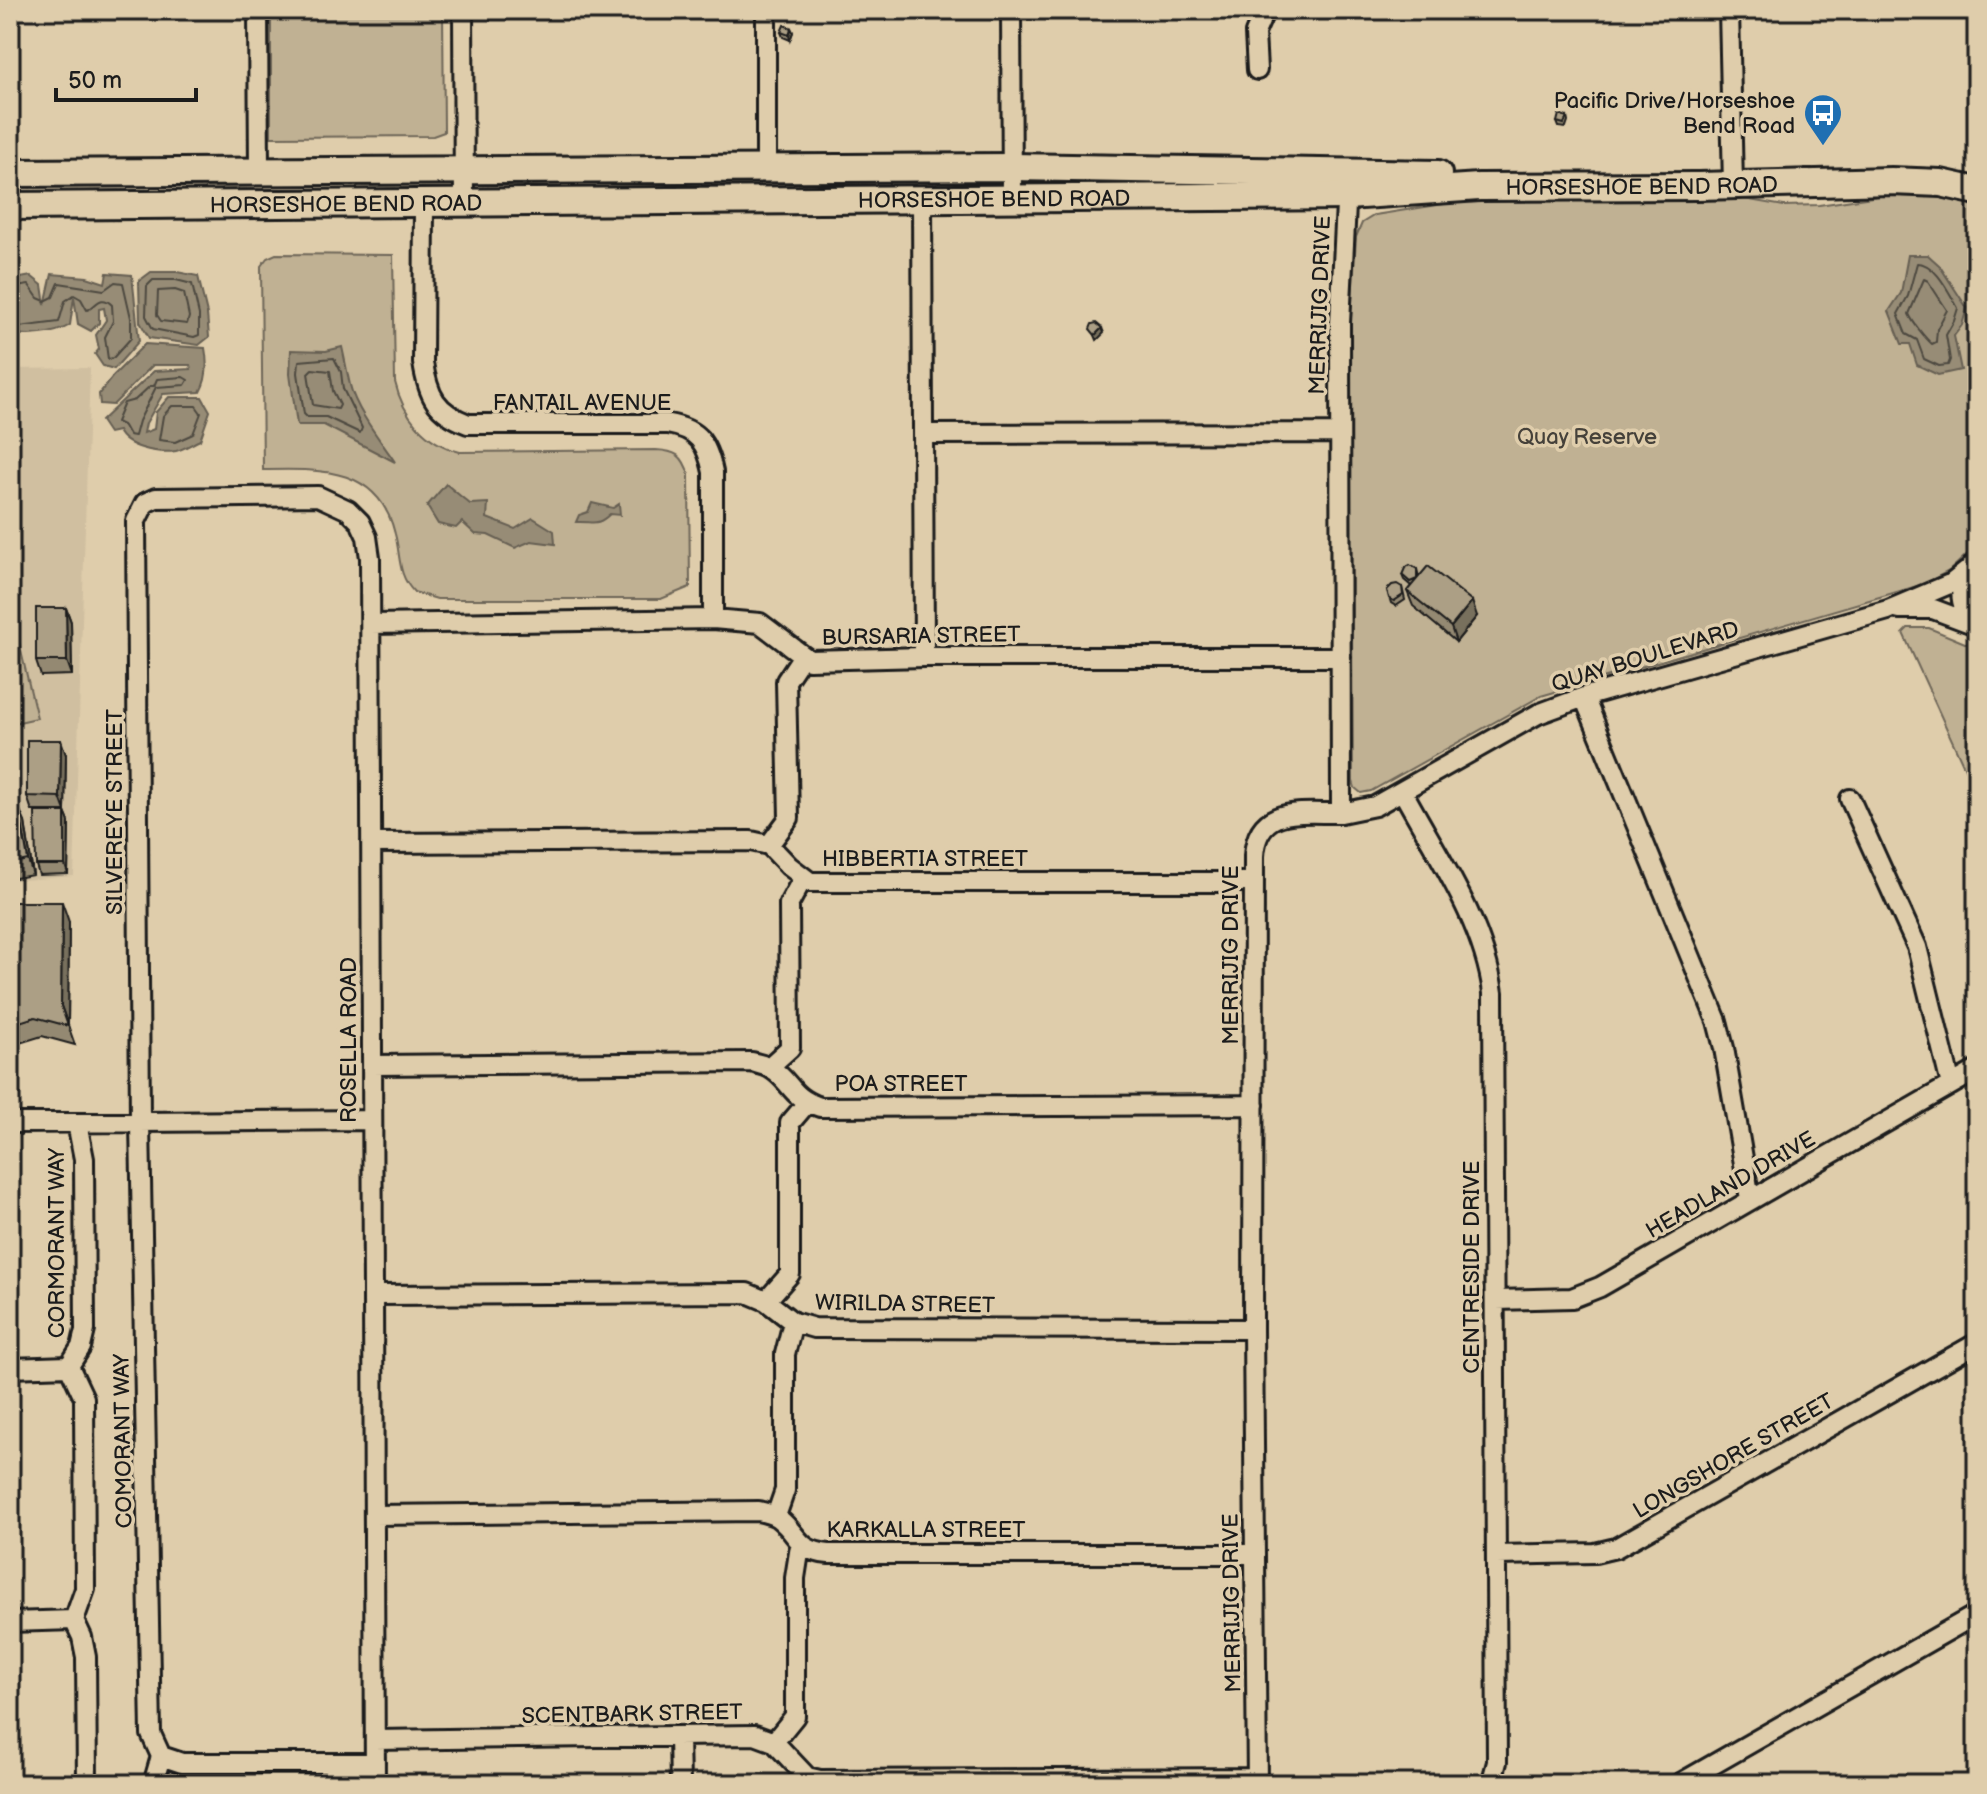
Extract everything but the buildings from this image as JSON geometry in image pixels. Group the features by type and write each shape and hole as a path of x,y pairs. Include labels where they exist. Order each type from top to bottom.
{"street":[{"path":"258,10 259,171"},
{"path":"463,10 464,203"},
{"path":"766,10 766,169"},
{"path":"1011,10 1012,198"},
{"path":"1257,70 1255,33 1265,10"},
{"path":"1729,10 1733,177"},
{"name":"HORSESHOE BEND ROAD","path":"10,173 1012,167 1348,184 1479,187 1977,169"},
{"name":"HORSESHOE BEND ROAD","path":"1733,177 1920,181 1977,191"},
{"name":"HORSESHOE BEND ROAD","path":"10,206 1012,198 1348,184"},
{"name":"MERRIJIG DRIVE","path":"1257,1781 1253,1329 1255,841 1260,829 1269,820 1295,815 1341,813 1339,433 1341,289 1348,184"},
{"path":"922,199 924,657"},
{"name":"FANTAIL AVENUE","path":"424,205 423,363 426,384 435,403 450,417 468,424 668,424 685,427 699,438 709,452 713,472 713,619"},
{"path":"924,434 1339,433"},
{"name":"ROSELLA ROAD","path":"145,503 164,497 318,496 348,510 360,522 367,537 371,624 375,1784"},
{"name":"SILVEREYE STREET","path":"140,1123 136,521 145,503"},
{"name":"QUAY BOULEVARD","path":"1341,813 1366,810 1403,792 1538,714 1584,697 1888,610 1952,583 1972,566"},
{"name":"QUAY BOULEVARD","path":"1972,566 1960,593 1966,615 1975,625"},
{"name":"QUAY BOULEVARD","path":"1888,610 1933,609 1975,625"},
{"name":"BURSARIA STREET","path":"371,624 713,619 760,623 809,660 1341,657"},
{"path":"371,843 751,841 769,845 789,818 786,681 802,657"},
{"path":"1584,697 1717,1021 1750,1199"},
{"name":"CENTRESIDE DRIVE","path":"1403,792 1479,932 1490,965 1493,993 1497,1762 1502,1784"},
{"path":"1850,799 1917,947 1951,1085"},
{"name":"HIBBERTIA STREET","path":"769,845 810,882 1254,882"},
{"path":"372,1065 752,1062 769,1067 790,1048 789,904 803,878"},
{"name":"POA STREET","path":"769,1067 792,1092 807,1103 820,1107 1254,1105"},
{"name":"HEADLAND DRIVE","path":"1496,1300 1558,1299 1586,1294 1977,1070"},
{"path":"766,1301 790,1274 790,1123 807,1103"},
{"path":"10,1123 372,1120"},
{"name":"CORMORANT WAY","path":"74,1620 85,1589 84,1407 80,1388 69,1366 81,1347 85,1330 84,1159 77,1123"},
{"name":"COMORANT WAY","path":"140,1123 151,1734 161,1756"},
{"name":"WIRILDA STREET","path":"375,1295 747,1293 766,1301 793,1322 814,1328 1253,1329"},
{"path":"374,1515 759,1511 776,1516 785,1490 785,1354 793,1322"},
{"name":"LONGSHORE STREET","path":"1496,1555 1595,1553 1616,1548 1977,1343"},
{"path":"10,1368 69,1366"},
{"name":"KARKALLA STREET","path":"776,1516 800,1546 814,1553 1255,1554"},
{"path":"800,1546 795,1578 795,1716 774,1742 806,1780 1257,1781"},
{"path":"1679,1784 1977,1614"},
{"path":"10,1622 74,1620 86,1657 87,1784"},
{"name":"SCENTBARK STREET","path":"375,1740 755,1735 774,1742"},
{"path":"679,1737 680,1784"},
{"path":"153,1784 161,1756 182,1763 375,1763"},
{"name":"CENTRESIDE DRIVE","path":"1491,1784 1497,1762"}],"shaded area":[{"path":"90,368 74,876 10,881 10,369"}],"green space":[{"path":"271,10 443,10 444,132 433,136 271,137"},
{"name":"Quay Reserve","path":"1892,194 1930,196 1977,204 1977,545 1949,571 1924,584 1541,696 1371,791 1361,793 1355,788 1350,334 1356,237 1362,223 1375,215 1475,199 1744,199 1784,206 1819,205"},
{"path":"276,254 393,255 395,382 404,406 417,426 447,448 460,452 656,450 678,455 689,475 690,587 661,599 437,599 414,592 402,572 395,534 387,512 376,495 344,476 326,472 263,470 261,266 267,258"},
{"path":"10,605 37,718 10,724"},
{"path":"1908,628 1929,628 1977,648 1977,795 1903,633"}],"water":[{"path":"1908,255 1928,255 1939,265 1967,308 1962,325 1954,336 1961,370 1938,375 1917,365 1910,344 1902,344 1889,311 1901,293"},
{"path":"151,272 198,276 209,337 199,345 149,338 140,322 139,281"},
{"path":"107,273 132,275 139,341 114,369 103,366 95,354 99,349 96,335 106,320 104,308 99,309 99,323 91,331 78,324 74,297 70,325 41,334 10,332 10,280 31,276 42,285 45,305 52,274 87,277 105,283"},
{"path":"145,344 205,348 207,371 200,392 163,394 146,423 144,433 154,429 156,412 169,397 202,397 210,411 200,440 179,450 160,452 135,446 118,431 109,433 101,421 154,371 191,369 190,365 153,365 113,405 100,404 99,394"},
{"path":"342,347 357,404 395,462 324,425 297,425 290,374 291,350 326,351"},
{"path":"446,484 470,504 488,503 487,518 515,529 533,518 554,531 555,544 531,541 515,548 488,535 475,534 462,522 456,528 438,524 427,506"},
{"path":"592,503 613,508 619,504 620,515 610,514 598,522 576,522 579,515 588,512"}],"place":[{"name":"Pacific Drive/Horseshoe Bend Road","path":"1823,147"}]}
